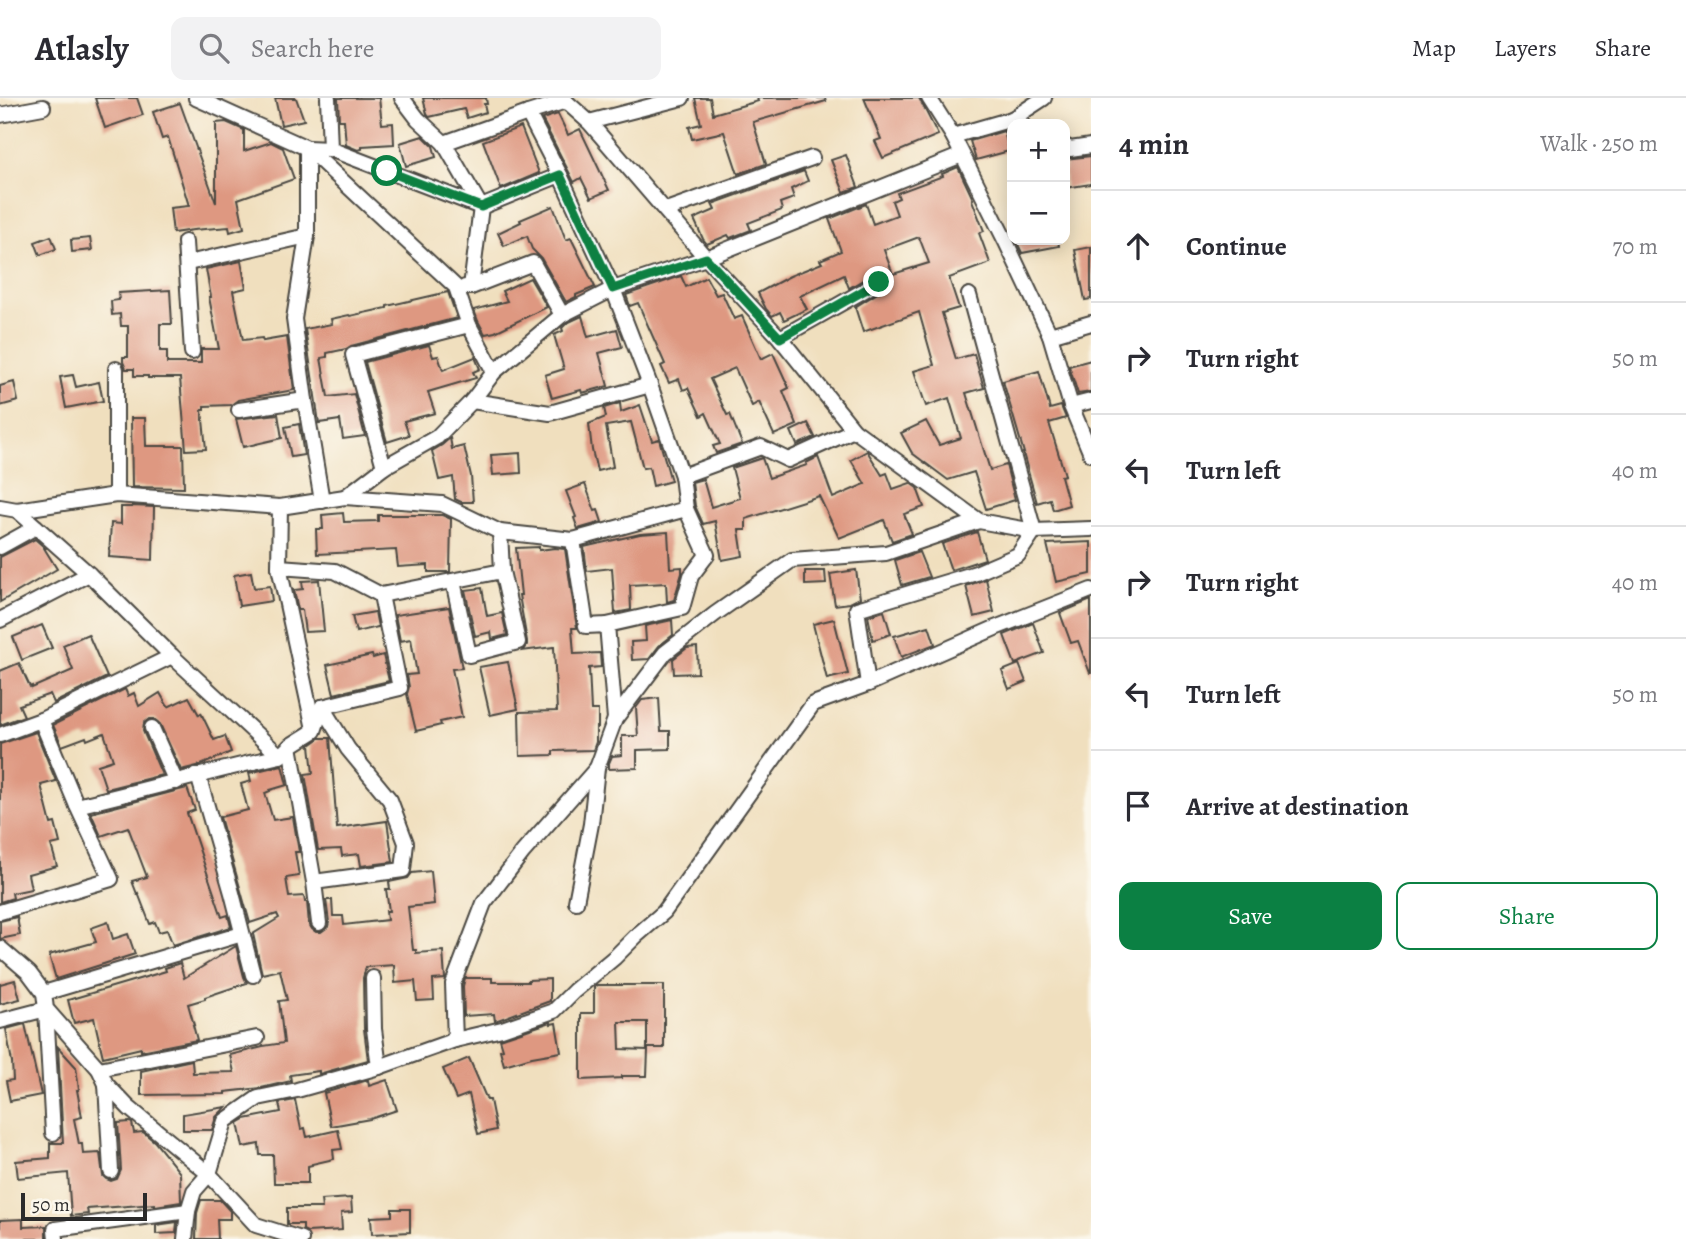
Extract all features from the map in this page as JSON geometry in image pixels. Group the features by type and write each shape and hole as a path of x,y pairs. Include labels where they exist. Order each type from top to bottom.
{"street":[{"path":"196,98 307,148 463,287"},
{"path":"328,98 330,149"},
{"path":"402,98 418,119 444,143 481,207 463,287 469,325 495,372"},
{"path":"589,122 681,98"},
{"path":"929,98 953,136 1050,335 1071,406 1091,454"},
{"path":"1020,119 1044,98"},
{"path":"444,143 564,99 589,122 706,258 780,338 854,430 979,521 1034,531 1091,529"},
{"path":"0,115 43,107"},
{"path":"528,113 613,289 681,476 686,509 707,555 691,576 682,608 607,625 586,626 573,540"},
{"path":"953,136 1007,124"},
{"path":"1070,149 1091,146"},
{"path":"307,148 330,149 481,207 560,175"},
{"path":"307,148 307,236 294,319 322,501"},
{"path":"345,497 384,467 437,437 472,401 495,372 562,315 613,289 706,258 962,155"},
{"path":"666,210 812,158"},
{"path":"188,263 307,236"},
{"path":"185,242 192,352"},
{"path":"463,287 533,263 562,315"},
{"path":"780,338 879,282"},
{"path":"868,684 857,608 976,573 1018,555 1034,531 969,295"},
{"path":"1050,335 1091,323"},
{"path":"384,467 353,355 469,325"},
{"path":"116,369 116,495"},
{"path":"472,401 550,413 650,385"},
{"path":"239,410 305,400"},
{"path":"1071,406 1091,401"},
{"path":"681,476 761,447 788,460 854,430"},
{"path":"0,507 17,510 116,495 281,507 345,497 442,504 500,531 573,540 686,509"},
{"path":"281,507 279,567 314,731"},
{"path":"17,510 89,574 172,656 285,751 314,882 319,923"},
{"path":"576,902 591,824 597,768 615,719 665,653 792,560 886,553 979,521"},
{"path":"0,547 36,527"},
{"path":"453,581 469,655 518,642 502,571 500,531"},
{"path":"279,567 335,571 380,595 502,571"},
{"path":"0,620 89,574"},
{"path":"185,1239 188,1211 194,1191 208,1174 225,1121 258,1098 379,1067 455,1040 502,1029 554,1011 664,912 813,704 868,684 995,628 1091,590"},
{"path":"322,707 400,688 380,595"},
{"path":"607,625 615,719"},
{"path":"0,735 41,720 172,656"},
{"path":"77,806 176,782 285,751 314,731 322,707"},
{"path":"314,882 403,870 406,843 390,800 348,749 322,707"},
{"path":"0,912 111,879 41,720"},
{"path":"152,727 176,782"},
{"path":"455,1040 453,984 484,903 523,852 597,768"},
{"path":"198,775 253,975"},
{"path":"44,993 242,934"},
{"path":"0,948 29,973 44,993 53,1133"},
{"path":"373,978 374,1029 379,1067"},
{"path":"0,1021 46,1010"},
{"path":"46,1010 99,1069 106,1084 130,1108 208,1174 258,1232 301,1239"},
{"path":"99,1069 257,1038"},
{"path":"106,1084 111,1171"},
{"path":"56,1239 55,1229 188,1211"}],"building":[{"path":"95,98 137,98 143,115 105,128"},
{"path":"275,98 296,98 304,120 281,125"},
{"path":"338,98 379,98 382,124 393,123 394,144 362,146 362,149 358,150 346,145 344,120 339,120"},
{"path":"423,98 486,98 486,112 467,118 464,109 429,117"},
{"path":"695,98 710,98 713,114 758,101 757,98 825,98 826,101 753,122 766,164 738,174 724,132 692,139 689,127 701,124"},
{"path":"864,98 919,98 938,135 883,158 875,141 881,139"},
{"path":"180,103 216,203 216,123 226,122 244,130 244,151 271,142 283,148 294,179 238,199 244,228 230,232 229,227 173,233 170,208 189,206 168,137 162,139 153,112"},
{"path":"558,114 568,135 580,129 609,190 591,198 581,178 574,182 542,119"},
{"path":"521,127 539,173 501,189 483,141"},
{"path":"1004,131 1007,152 976,160 970,141"},
{"path":"423,136 433,146 436,157 406,166 400,143"},
{"path":"846,155 858,187 844,192 831,160"},
{"path":"1091,156 1091,184 1070,187 1070,158"},
{"path":"958,167 984,231 979,233 990,263 949,278 959,308 942,313 956,359 974,354 984,388 966,393 990,470 1006,465 1015,500 986,509 974,472 948,480 912,453 901,433 926,421 939,445 961,438 949,398 926,406 914,371 934,365 919,312 863,332 855,307 887,287 889,281 884,274 875,273 849,288 844,275 800,296 807,309 784,320 780,312 772,316 758,293 822,263 820,260 841,251 829,219 866,204 873,224 897,215 892,201 899,198 897,193 943,176 942,174","holes":["919,237 929,263 893,274 884,250"]},
{"path":"804,171 808,181 791,189 794,198 780,203 782,210 748,223 751,230 730,238 728,235 707,244 703,239 694,219 715,210 712,204"},
{"path":"553,206 566,240 571,238 595,287 566,302 541,258 532,249 527,236 504,246 498,233"},
{"path":"51,236 56,249 40,255 35,242"},
{"path":"90,238 92,250 72,252 71,240"},
{"path":"1018,245 1059,245 1059,246 1022,253"},
{"path":"1091,247 1091,299 1085,300 1075,250"},
{"path":"241,261 246,288 233,291 243,340 262,338 263,341 287,337 294,390 238,400 231,405 204,406 202,410 206,449 186,450 180,378 134,376 134,369 126,369 123,357 128,357 128,326 121,326 120,314 112,315 111,301 119,300 118,293 170,290 172,324 160,324 160,351 167,351 167,363 201,363 201,349 219,349 206,269"},
{"path":"681,276 686,287 706,277 716,295 722,293 734,319 742,316 761,359 773,353 789,388 783,391 797,425 774,435 759,402 752,406 735,368 710,379 727,415 730,414 742,444 716,453 713,446 720,444 706,413 701,416 688,388 683,390 679,379 669,383 661,366 665,364 638,303 630,306 626,295"},
{"path":"530,278 547,307 495,332 485,334 474,310 507,301 502,291"},
{"path":"448,292 457,318 327,353 327,357 321,358 328,397 354,394 365,436 343,439 340,420 319,423 305,329 332,324 331,319"},
{"path":"582,316 588,337 617,329 622,347 599,353 608,386 552,398 545,375 564,369 554,335 563,331 562,328 567,323"},
{"path":"429,345 433,357 438,356 443,370 475,357 480,369 473,372 476,378 428,392 435,413 404,421 409,435 387,442 365,362"},
{"path":"1091,360 1091,392 1078,394 1069,366"},
{"path":"1039,371 1050,409 1061,406 1066,418 1049,423 1065,475 1061,476 1069,505 1053,510 1050,499 1037,503 1003,381"},
{"path":"73,375 76,387 99,382 103,401 66,408 60,377"},
{"path":"14,382 18,401 0,406 0,386"},
{"path":"620,403 621,412 640,405 652,441 659,439 671,481 653,486 649,467 643,468 631,422 606,426 613,467 597,471 589,424 606,417 604,408"},
{"path":"278,414 282,438 243,447 236,419"},
{"path":"131,418 145,418 146,446 183,446 184,488 132,487"},
{"path":"808,423 815,437 797,445 791,431"},
{"path":"299,424 304,455 291,457 285,427"},
{"path":"450,438 452,449 464,446 471,476 473,502 455,499 453,477 439,480 432,451"},
{"path":"867,451 882,475 887,473 893,489 910,483 917,488 924,507 904,514 912,534 892,541 884,520 839,538 819,496 746,519 746,530 739,530 743,556 722,560 715,521 703,524 695,506 692,482 703,479 711,507 740,498 732,468 762,458 769,478 807,465 806,463 818,457 833,498 865,484 851,460"},
{"path":"520,453 521,473 493,475 491,455"},
{"path":"585,484 602,522 578,529 566,491"},
{"path":"121,507 154,507 153,560 109,557 111,523 121,524"},
{"path":"343,513 344,522 378,521 378,515 442,515 451,519 450,572 428,572 428,565 398,567 396,550 317,554 316,529 323,529 322,515"},
{"path":"668,532 670,568 682,567 674,600 667,602 666,583 630,585 631,610 615,613 612,568 587,571 584,547 640,534"},
{"path":"977,532 985,559 951,570 942,544"},
{"path":"35,539 45,548 57,569 0,602 0,557"},
{"path":"1091,542 1091,574 1056,582 1047,544"},
{"path":"539,547 539,550 565,549 577,628 572,628 574,654 600,653 601,667 589,668 591,710 598,710 598,727 593,750 553,751 553,755 520,756 519,712 557,711 554,647 522,651 527,641 519,595 516,548"},
{"path":"919,552 929,577 902,585 895,560"},
{"path":"856,570 860,598 850,603 835,605 830,574"},
{"path":"805,571 825,571 826,584 805,585"},
{"path":"251,572 254,588 270,586 272,601 239,606 234,575"},
{"path":"986,579 994,612 974,617 966,586"},
{"path":"319,580 324,631 305,632 302,610 298,610 294,590 303,589 302,581"},
{"path":"482,588 487,616 502,613 507,635 492,639 491,632 475,636 465,590"},
{"path":"1091,600 1090,673 1078,641 1071,643 1060,613"},
{"path":"449,607 462,668 452,669 462,717 416,731 407,694 407,675 417,674 411,639 400,641 395,615"},
{"path":"884,611 891,634 873,640 868,616"},
{"path":"375,612 378,627 356,632 352,616"},
{"path":"834,619 848,674 827,679 813,624"},
{"path":"672,620 673,635 659,646 649,659 632,660 631,642 646,641 645,626"},
{"path":"1033,623 1044,653 1015,664 1004,635"},
{"path":"42,625 52,648 22,660 13,637"},
{"path":"929,626 935,644 901,657 894,636"},
{"path":"88,634 107,677 54,703 50,694 19,705 24,716 0,725 0,671 19,663 32,688 73,670 63,645"},
{"path":"697,647 698,673 674,674 673,659 687,648"},
{"path":"372,655 373,658 383,655 389,681 334,694 327,665"},
{"path":"508,662 518,709 490,715 479,667"},
{"path":"1019,664 1026,682 1009,689 1002,671"},
{"path":"125,689 128,696 134,693 139,706 160,693 168,707 189,697 199,715 201,713 214,740 225,736 231,752 181,770 160,724 149,719 144,723 143,731 162,775 106,789 98,765 113,760 104,733 62,746 53,725"},
{"path":"659,698 661,731 670,731 670,749 637,750 637,768 609,769 612,756 622,755 622,736 638,736 636,708 642,700"},
{"path":"36,732 56,781 41,785 51,824 55,823 60,843 51,845 57,866 28,874 31,889 12,893 13,898 0,902 0,744"},
{"path":"320,738 330,738 337,828 387,821 393,862 361,866 359,854 342,856 341,849 318,850 305,774 313,773 310,745"},
{"path":"282,765 287,785 265,793 273,820 293,817 299,852 295,852 299,876 286,878 289,897 304,896 312,929 321,932 328,927 326,900 332,900 333,916 343,916 344,925 387,920 386,911 389,911 386,889 390,889 389,882 408,878 412,873 431,871 434,904 408,907 413,950 416,950 416,953 443,951 445,979 433,980 434,1000 417,1001 415,981 395,983 394,965 366,967 363,978 364,1029 368,1060 319,1074 319,1071 290,1075 291,1081 225,1094 141,1095 141,1071 192,1060 193,1073 234,1072 230,1055 284,1043 279,1001 287,1000 280,970 262,974 253,934 279,918 277,914 250,923 220,817 248,810 241,784 251,781 249,773"},
{"path":"187,788 195,810 187,813 222,917 228,915 231,927 173,945 167,930 159,932 155,922 150,924 132,881 147,877 128,827 101,836 91,813"},
{"path":"17,917 20,935 0,939 0,921"},
{"path":"108,922 113,939 128,934 135,954 56,979 49,955 96,942 91,928"},
{"path":"236,946 247,983 188,1004 197,1040 103,1057 94,1018 74,1023 68,1000 166,971 165,968 180,963 184,978"},
{"path":"465,978 492,978 492,982 550,979 550,1001 495,1021 494,1014 464,1016"},
{"path":"15,980 20,999 0,1004 0,984"},
{"path":"664,985 664,1048 647,1048 647,1022 619,1022 620,1049 648,1050 647,1076 581,1080 581,1013 594,1013 594,987"},
{"path":"551,1022 556,1023 561,1052 504,1065 500,1039"},
{"path":"25,1024 41,1095 10,1101 6,1081 13,1080 12,1062 6,1029"},
{"path":"58,1047 76,1067 82,1117 74,1119 83,1154 100,1153 103,1176 111,1181 117,1179 121,1170 118,1123 130,1122 134,1133 143,1132 155,1142 180,1173 181,1202 87,1209 88,1214 71,1216 68,1173 18,1178 16,1161 50,1158 50,1143 63,1143"},
{"path":"469,1058 487,1100 490,1100 496,1130 478,1134 469,1094 456,1099 443,1069"},
{"path":"368,1080 369,1086 387,1080 397,1110 370,1119 331,1126 324,1093"},
{"path":"295,1100 301,1129 305,1128 307,1137 338,1130 342,1149 333,1150 334,1159 308,1166 308,1183 274,1183 273,1155 260,1155 259,1144 243,1147 238,1123 245,1119 281,1112 279,1103"},
{"path":"226,1107 216,1117 212,1130 183,1130 183,1114"},
{"path":"351,1198 352,1212 341,1213 342,1230 307,1232 303,1230 303,1224 287,1224 287,1208 322,1208 321,1200"},
{"path":"201,1200 220,1200 230,1211 230,1219 217,1219 218,1239 196,1239 197,1213"},
{"path":"392,1209 410,1209 410,1232 372,1234 371,1217 392,1216"},
{"path":"23,1219 23,1227 46,1226 46,1239 0,1239 0,1220"},
{"path":"177,1222 176,1233 156,1234 156,1225"}],"route":[{"path":"387,171 481,207 560,175 613,289 706,258 780,338 879,282"}]}
